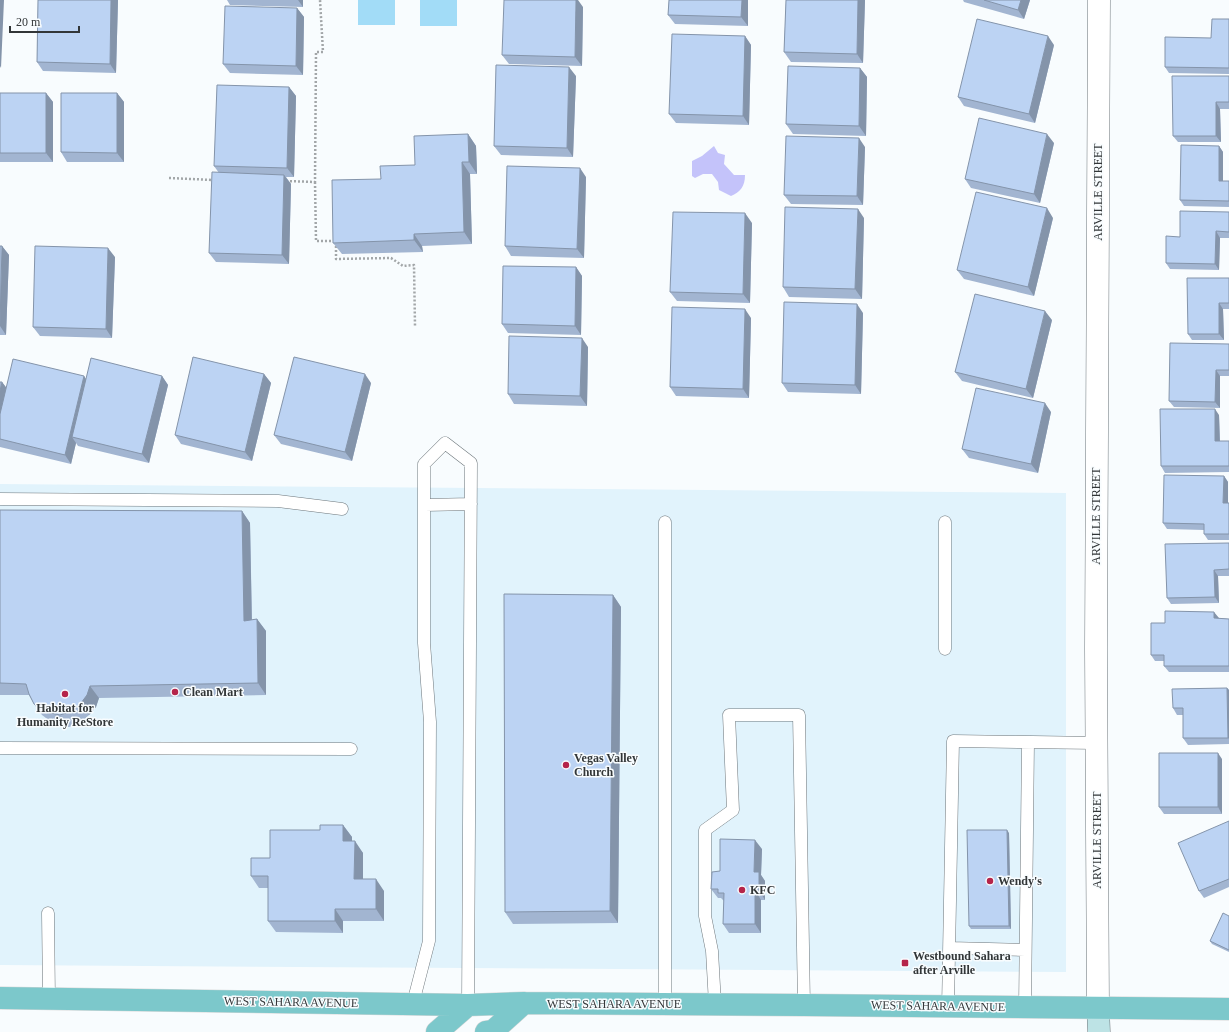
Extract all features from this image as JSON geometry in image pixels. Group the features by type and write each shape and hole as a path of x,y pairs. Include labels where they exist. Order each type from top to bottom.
{"main road":[{"name":"WEST SAHARA AVENUE","path":"0,998 468,1005 715,1004 1229,1009"},
{"path":"486,1032 493,1031 524,1004"},
{"path":"437,1032 468,1005"},
{"name":"ARVILLE STREET","path":"1098,1008 1099,1032"}],"street":[{"name":"ARVILLE STREET","path":"1098,1008 1096,625 1099,0"}],"lane":[{"path":"413,1003 430,941 430,722 424,643 424,464 445,443 471,464 472,504 468,1005"},
{"path":"0,499 278,501 342,509"},
{"path":"425,505 472,504"},
{"path":"665,522 665,1004"},
{"path":"945,522 945,649"},
{"path":"715,1004 712,950 705,916 705,830 733,810 729,715 799,715 804,1005"},
{"path":"948,1006 953,741 1097,743"},
{"path":"1026,1007 1028,742"},
{"path":"0,748 351,749"},
{"path":"48,913 49,998"},
{"path":"950,948 1026,950"}],"path":[{"path":"320,0 323,52 316,52 316,241 336,241 336,259 391,258 403,266 414,265 415,326"},
{"path":"169,178 215,180"},
{"path":"284,181 315,182"}],"shaded area":[{"path":"358,0 395,0 395,25 358,25"},
{"path":"420,0 457,0 457,26 420,26"},
{"path":"714,146 718,153 725,155 724,164 734,175 745,175 744,183 741,188 737,193 731,196 719,190 718,182 712,174 703,174 695,178 692,176 692,161 702,156"},
{"path":"0,484 1066,493 1066,972 0,965"}],"building":[{"path":"38,0 111,0 110,64 37,62"},
{"path":"504,0 576,0 575,57 502,55"},
{"path":"669,0 742,0 741,17 668,15"},
{"path":"786,0 858,0 857,54 784,52"},
{"path":"984,0 1021,0 1018,10"},
{"path":"225,6 297,8 296,66 223,64"},
{"path":"977,19 1048,36 1029,114 958,97"},
{"path":"1212,19 1229,19 1229,68 1165,67 1165,37 1211,38"},
{"path":"672,34 745,36 743,116 669,114"},
{"path":"496,65 569,67 567,148 494,146"},
{"path":"788,66 860,68 859,126 786,124"},
{"path":"1172,76 1229,76 1229,102 1216,102 1216,136 1173,136"},
{"path":"217,85 289,87 287,168 214,166"},
{"path":"0,93 46,93 46,153 0,153"},
{"path":"61,93 117,93 117,153 61,152"},
{"path":"979,118 1047,134 1034,194 965,179"},
{"path":"468,134 469,162 462,162 464,232 414,234 414,240 333,243 332,180 381,179 380,166 415,165 414,136"},
{"path":"786,136 859,138 857,196 784,195"},
{"path":"1181,145 1219,146 1219,181 1229,181 1229,201 1180,200"},
{"path":"507,166 580,168 577,249 505,246"},
{"path":"212,172 284,175 282,255 209,253"},
{"path":"976,192 1047,208 1028,287 957,270"},
{"path":"785,207 858,209 855,289 783,287"},
{"path":"1180,211 1229,212 1229,232 1216,231 1215,264 1166,263 1166,236 1180,237"},
{"path":"673,212 745,213 743,294 670,292"},
{"path":"0,246 2,246 0,326"},
{"path":"35,246 108,248 106,329 33,327"},
{"path":"503,266 576,267 575,326 502,324"},
{"path":"1187,278 1229,278 1229,303 1219,303 1219,334 1188,334"},
{"path":"975,294 1045,311 1026,389 955,372"},
{"path":"784,302 857,304 855,385 782,383"},
{"path":"672,307 745,309 743,389 670,387"},
{"path":"509,336 582,338 580,396 508,394"},
{"path":"1170,343 1229,344 1229,370 1216,370 1215,402 1169,401"},
{"path":"193,357 264,374 245,452 175,435"},
{"path":"294,357 365,374 345,452 274,435"},
{"path":"91,358 162,376 142,454 72,437"},
{"path":"13,359 84,376 65,455 0,439 0,414"},
{"path":"976,388 1045,403 1031,464 962,449"},
{"path":"1160,409 1215,409 1215,441 1229,441 1229,466 1161,466"},
{"path":"1164,475 1224,476 1223,503 1229,503 1229,534 1204,534 1204,524 1163,523"},
{"path":"0,510 242,511 244,621 257,619 258,683 90,686 87,695 81,703 72,711 60,715 46,712 34,704 26,684 0,683"},
{"path":"1229,543 1229,569 1214,570 1215,597 1167,598 1165,544"},
{"name":"Vegas Valley Church","path":"504,594 613,595 610,911 505,912"},
{"path":"1165,611 1214,612 1214,618 1229,619 1229,666 1164,666 1164,655 1151,655 1151,623 1165,623"},
{"path":"1227,688 1228,738 1183,738 1183,708 1173,708 1172,689"},
{"path":"1159,753 1218,753 1218,807 1159,807"},
{"path":"1229,821 1229,879 1199,891 1178,843"},
{"path":"320,825 343,825 343,841 355,841 354,879 376,879 376,909 335,909 335,921 268,921 268,876 251,876 251,858 270,858 270,830 320,830"},
{"name":"Wendy's","path":"967,830 1007,830 1009,926 969,926"},
{"name":"KFC","path":"720,839 755,840 754,872 759,872 759,890 755,890 755,924 723,924 724,893 718,893 718,889 711,889 712,872 720,871"},
{"path":"1223,913 1229,916 1229,950 1210,941"}],"place":[{"name":"Clean Mart","path":"175,692"},
{"name":"Habitat for Humanity ReStore","path":"65,694"},
{"name":"Vegas Valley Church","path":"566,765"},
{"name":"Wendy's","path":"990,881"},
{"name":"KFC","path":"742,890"},
{"name":"Westbound Sahara after Arville","path":"905,963"}]}
